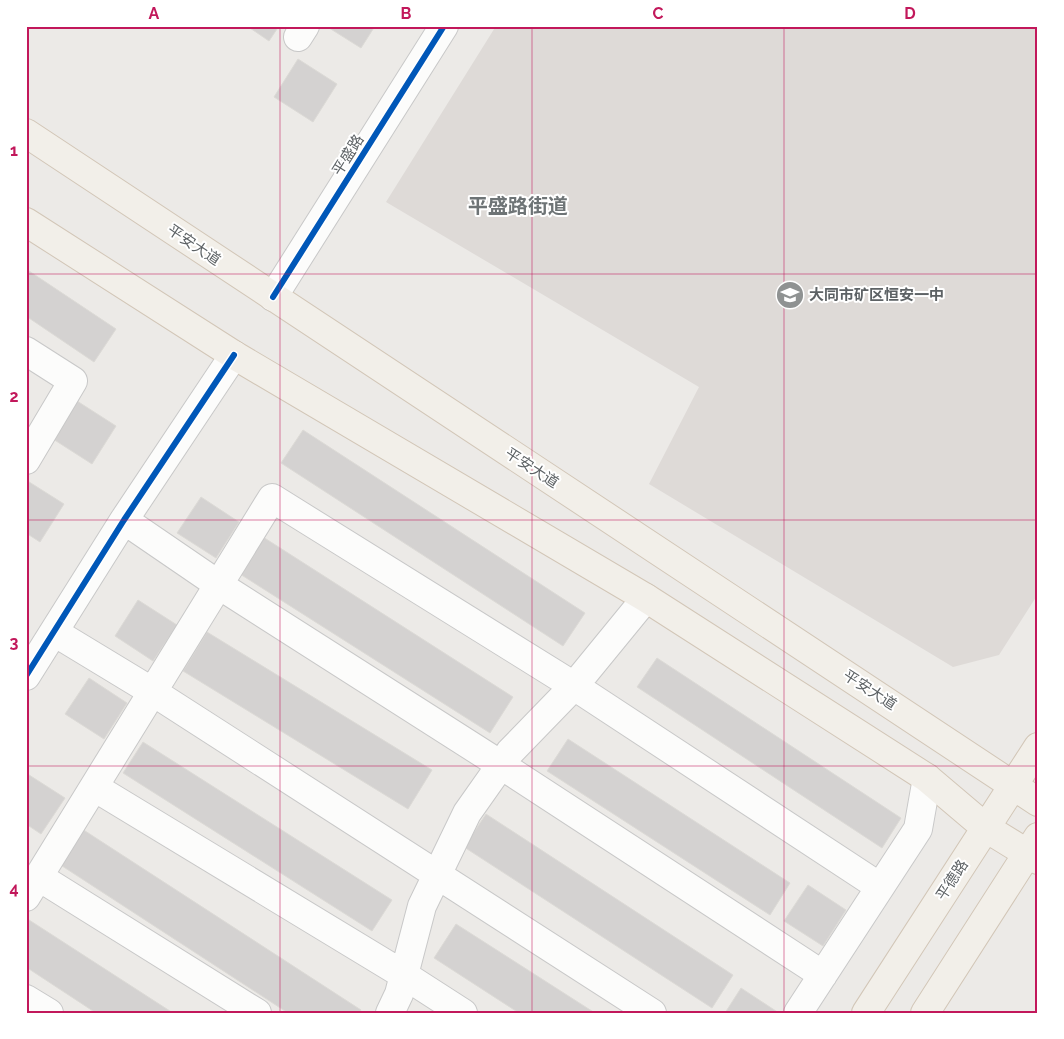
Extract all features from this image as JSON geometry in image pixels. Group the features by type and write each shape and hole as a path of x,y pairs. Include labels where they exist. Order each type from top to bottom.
{"main road":[{"name":"平安大道","path":"26,133 1038,802"},
{"path":"26,222 234,354 646,598 927,778 986,828 1034,850 925,1013"},
{"name":"平德路","path":"866,1013 1038,747"}],"street":[{"name":"平盛路","path":"273,297 444,26"},
{"path":"26,351 73,381 26,460"},
{"path":"26,676 124,520 234,354"},
{"path":"257,1013 32,887 272,498 574,686 880,887"},
{"path":"124,520 219,585 501,764 822,975"},
{"path":"390,1013 399,994 422,906 467,814 510,752 574,686 646,598"},
{"path":"54,632 153,692 652,1013"},
{"path":"798,1013 918,829 927,778"},
{"path":"94,787 404,975 463,1013"},
{"path":"26,999 49,1013"}],"shaded area":[{"name":"大同市矿区恒安一中","path":"496,26 1038,26 1038,594 999,655 953,667 649,484 699,387 386,202"}],"building":[{"path":"247,26 279,26 269,41"},
{"path":"326,26 375,26 361,48"},
{"path":"298,59 337,84 313,122 274,97"},
{"path":"26,269 116,329 94,362 26,316"},
{"path":"77,401 116,426 92,464 53,439"},
{"path":"303,430 585,613 563,646 281,463"},
{"path":"26,480 64,504 40,542 26,533"},
{"path":"201,497 239,522 216,558 177,533"},
{"path":"263,537 513,697 490,733 240,574"},
{"path":"138,600 177,625 153,661 115,636"},
{"path":"207,632 432,770 408,809 183,671"},
{"path":"657,658 901,818 882,848 637,687"},
{"path":"89,678 127,703 104,739 65,714"},
{"path":"568,739 790,883 770,915 547,771"},
{"path":"143,742 392,900 372,931 123,773"},
{"path":"26,773 65,798 41,834 26,824"},
{"path":"486,814 733,975 712,1008 464,847"},
{"path":"79,827 361,1010 359,1013 288,1013 56,862"},
{"path":"808,885 846,910 823,946 784,921"},
{"path":"26,918 173,1013 96,1013 26,967"},
{"path":"456,924 595,1013 519,1013 434,958"},
{"path":"741,988 779,1013 725,1013"}],"cycle path":[{"path":"273,297 444,26"},
{"path":"26,676 124,520 234,355"}],"place":[{"name":"大同市矿区恒安一中","path":"790,295"}],"district":[{"name":"平盛路街道","path":"518,206"}]}
